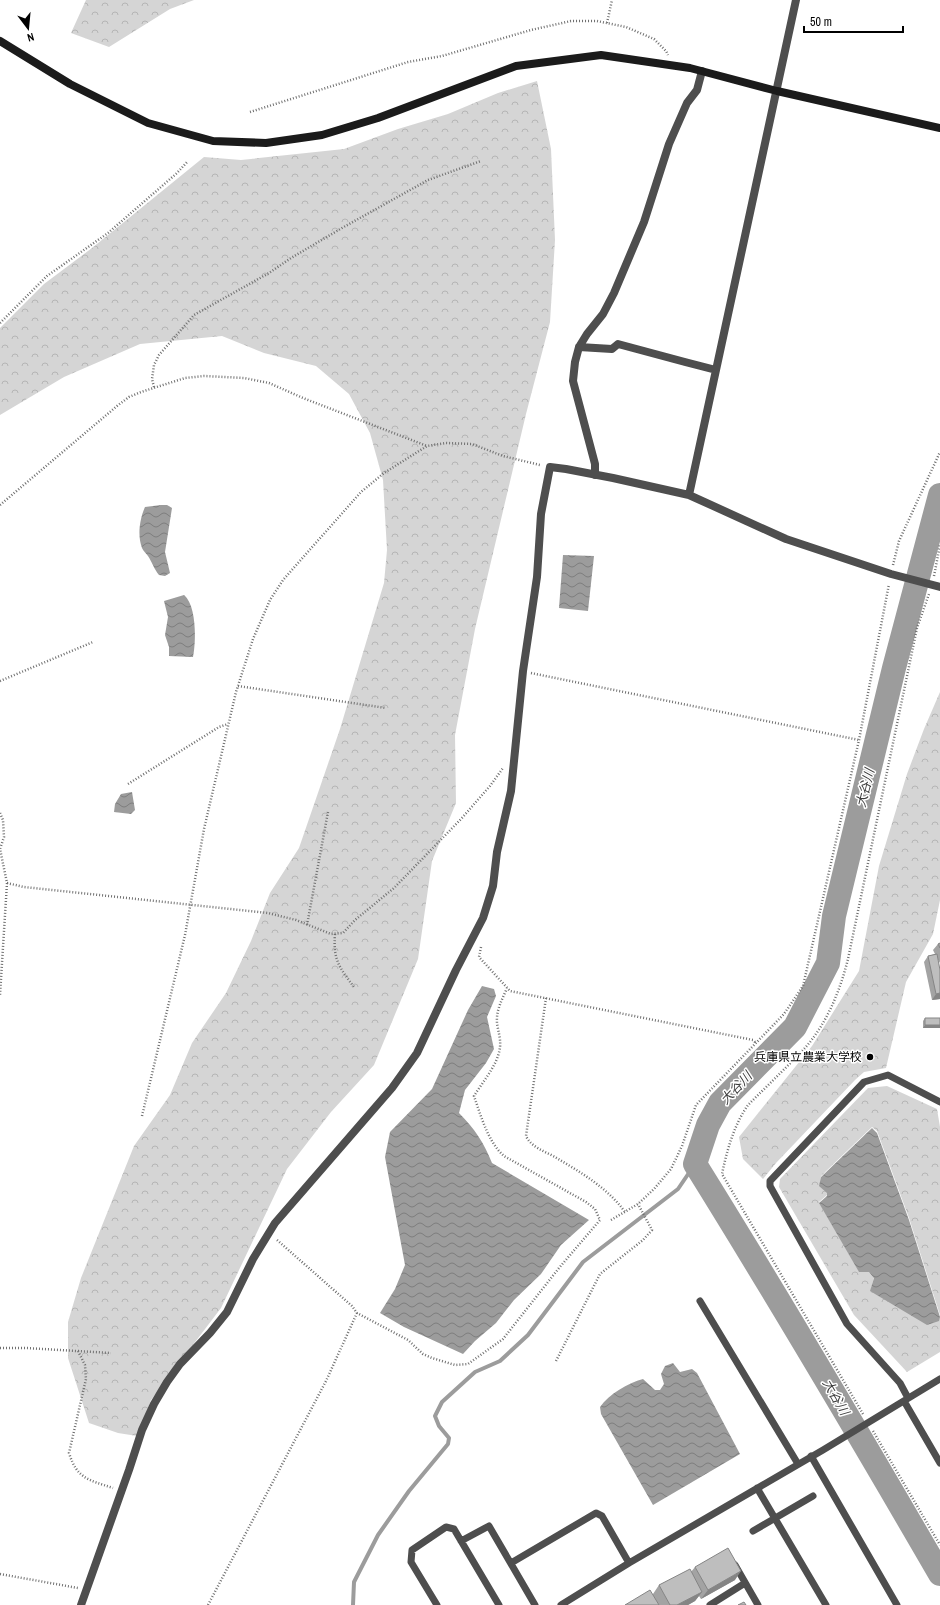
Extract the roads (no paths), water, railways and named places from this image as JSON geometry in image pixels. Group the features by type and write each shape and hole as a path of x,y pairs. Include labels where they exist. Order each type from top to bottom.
{"street":[{"path":"689,495 796,0"},
{"path":"0,41 70,84 148,123 213,141 266,143 322,135 378,118 516,66 601,55 670,65 776,92 940,128"},
{"path":"595,474 595,464 573,381 575,362 579,347 603,314 614,293 644,222 669,144 687,103 697,90 702,72"},
{"path":"579,347 602,350 612,349 618,344 716,370"},
{"path":"81,1605 142,1430 154,1404 180,1364 210,1333 227,1312 252,1259 275,1223 392,1088 418,1053 456,970 484,918 493,886 497,852 511,791 523,671 537,577 541,514 550,467 595,474 689,495 786,539 893,574 933,585"}],"lane":[{"path":"940,1102 888,1075 864,1082 770,1181 770,1186 847,1324 900,1383 906,1399 940,1462"},
{"path":"700,1301 798,1464"},
{"path":"561,1605 629,1563 823,1450 940,1379"},
{"path":"811,1456 897,1605"},
{"path":"757,1488 826,1605"},
{"path":"752,1531 813,1496"},
{"path":"511,1563 596,1513 602,1516 629,1563"},
{"path":"461,1541 489,1526 535,1605"},
{"path":"437,1605 412,1562 412,1550 446,1527 454,1529 499,1605"},
{"path":"733,1561 758,1605"},
{"path":"710,1605 746,1583"}],"water":[{"path":"167,505 172,508 165,552 170,573 165,576 157,573 148,556 142,549 139,532 145,507"},
{"path":"563,555 594,556 588,611 559,608"},
{"path":"184,595 188,600 193,615 195,643 193,657 169,656 169,647 165,635 168,617 164,601"},
{"path":"132,792 135,810 131,814 114,812 115,804 121,794"},
{"path":"482,986 494,989 496,996 487,1017 494,1049 486,1063 465,1090 459,1113 478,1136 492,1163 589,1220 561,1245 541,1274 514,1300 496,1323 475,1341 463,1354 404,1327 380,1313 395,1289 405,1265 385,1157 390,1132 432,1089 468,1010"},
{"path":"872,1128 877,1133 909,1220 940,1317 939,1321 927,1325 870,1291 874,1278 869,1272 859,1272 819,1203 827,1196 827,1193 819,1186 821,1177"},
{"path":"673,1363 680,1372 692,1369 697,1373 740,1454 653,1505 601,1414 600,1407 608,1398 619,1390 631,1383 643,1379 655,1390 660,1390 664,1384 661,1374 665,1366"}],"waterway":[{"name":"大谷川","path":"940,495 894,668 834,916 828,963 795,1027 720,1103 708,1125 695,1164 819,1368 940,1574"},
{"path":"353,1605 354,1582 378,1535 409,1491 448,1444 449,1438 439,1426 435,1416 442,1402 475,1372 500,1361 528,1335 583,1262 678,1189 695,1164"}],"place":[{"name":"兵庫県立農業大学校","path":"870,1057"}]}
